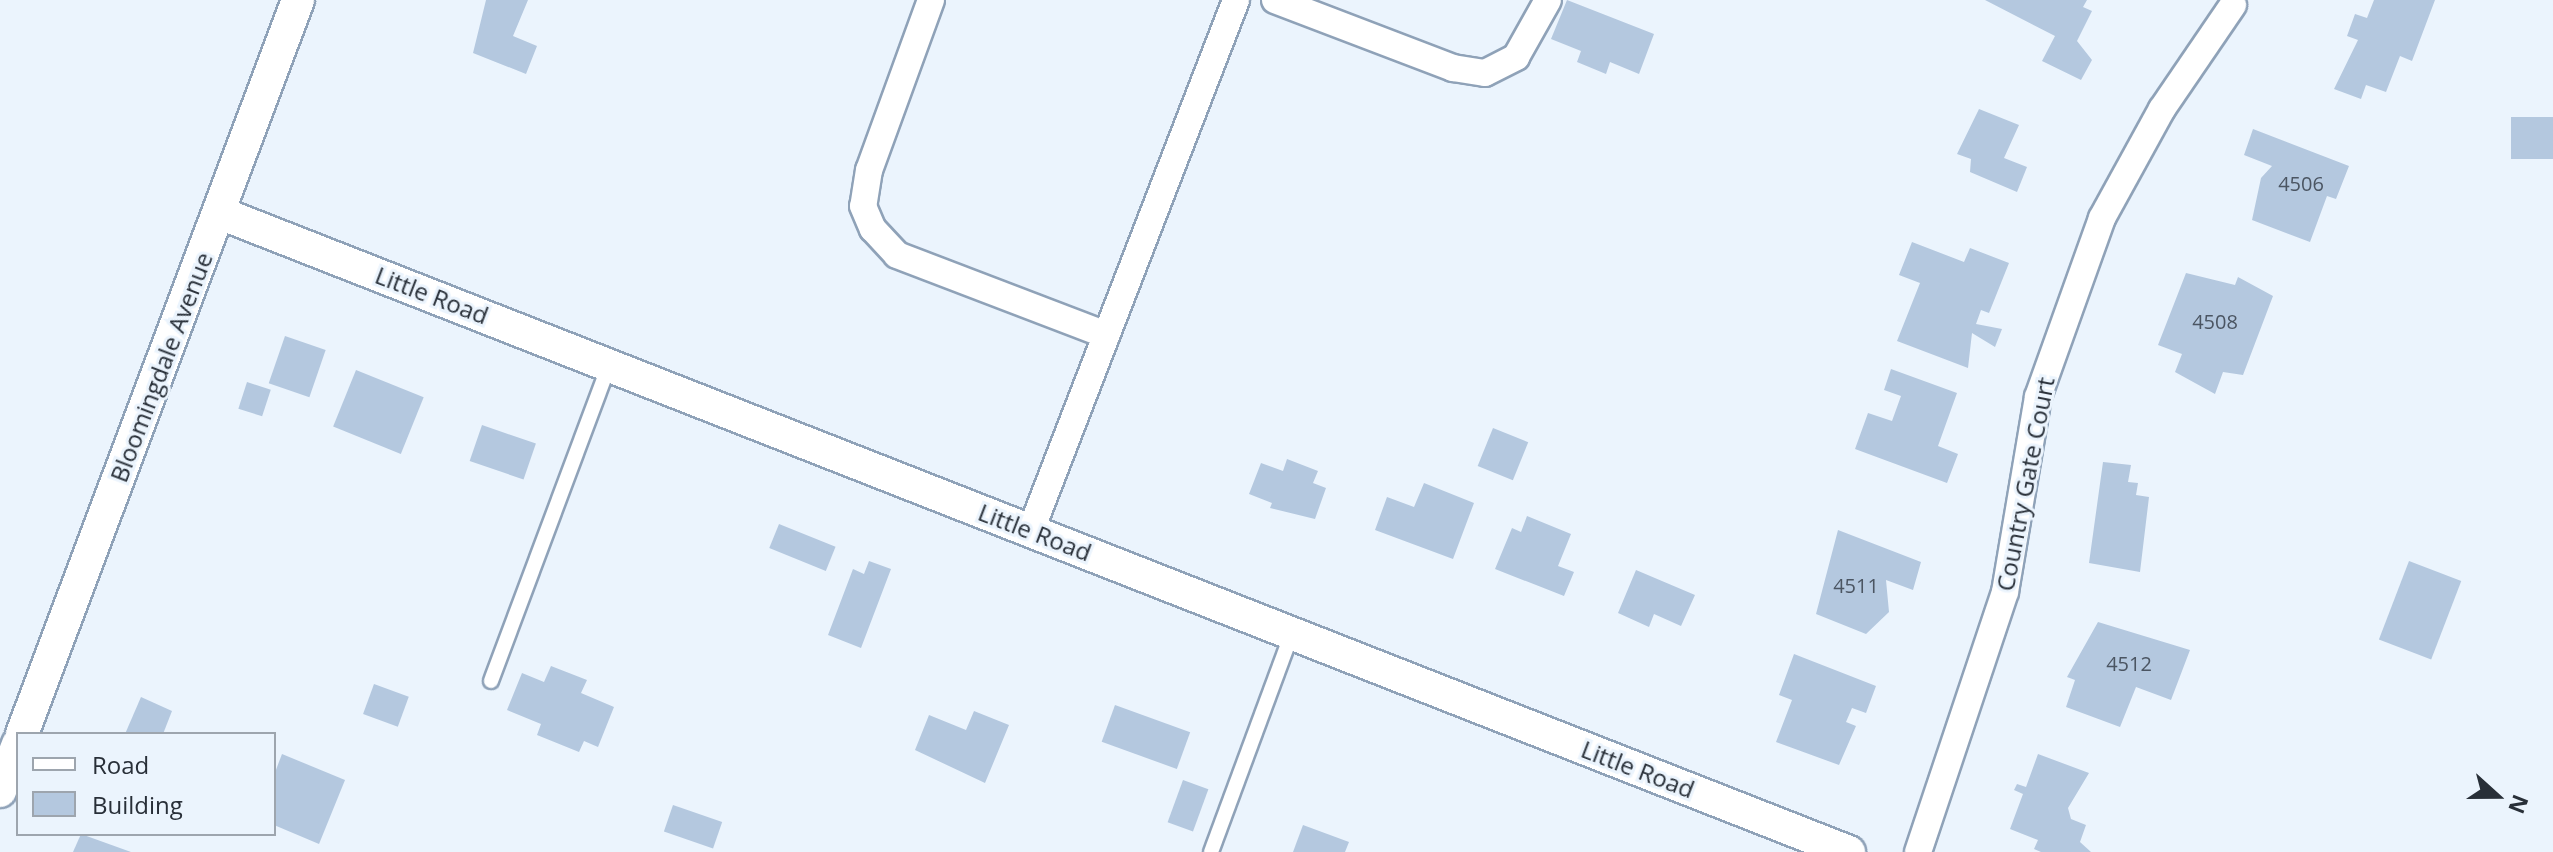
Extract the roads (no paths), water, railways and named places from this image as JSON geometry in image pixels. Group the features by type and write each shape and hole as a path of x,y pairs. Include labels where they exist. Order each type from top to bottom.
{"street":[{"name":"Bloomingdale Avenue","path":"23,732 298,0"},
{"path":"931,0 869,170 863,206 873,229 897,255 1106,335"},
{"path":"1031,530 1236,0"},
{"path":"1275,0 1453,68 1485,73 1516,57 1548,0"},
{"name":"Country Gate Court","path":"1918,852 2005,592 2038,397 2102,218 2162,109 2233,5"},
{"name":"Little Road","path":"220,213 1849,852"},
{"path":"0,791 16,749"}],"lane":[{"path":"491,681 609,364"},
{"path":"1211,852 1292,633"}]}
